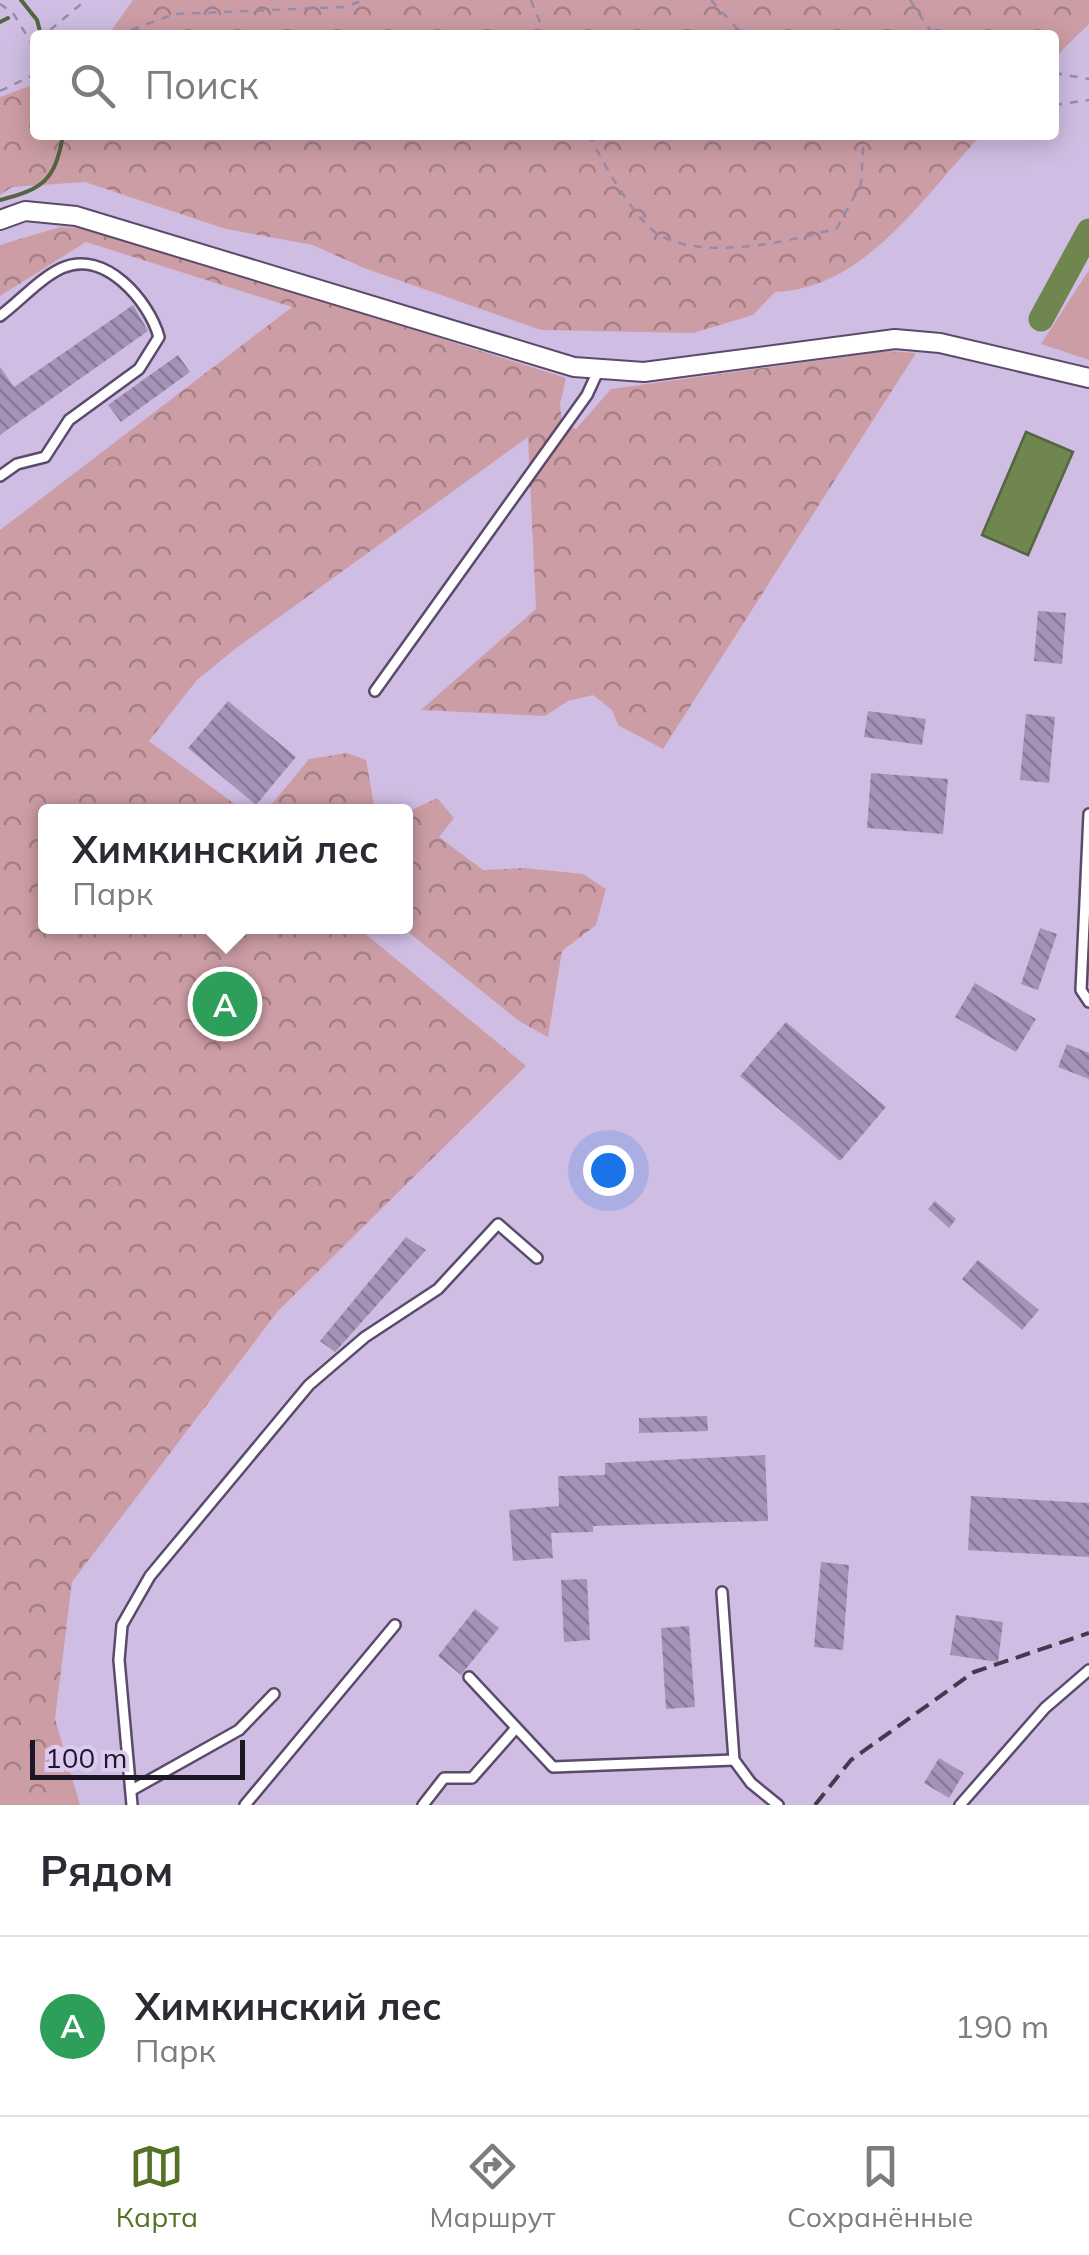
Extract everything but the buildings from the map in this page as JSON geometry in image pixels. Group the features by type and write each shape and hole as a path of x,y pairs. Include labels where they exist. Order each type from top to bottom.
{"street":[{"path":"0,220 25,211 76,216 506,350 599,369 644,372 895,338 940,343 1089,378"}],"lane":[{"path":"0,316 64,267 102,267 128,285 154,318 159,337 139,370 69,420 45,457 17,464 0,476"},
{"path":"376,691 587,396 599,369"},
{"path":"1089,814 1081,990 1089,1002"},
{"path":"132,1805 119,1660 122,1625 150,1576 309,1385 365,1337 438,1289 498,1224 537,1258"},
{"path":"722,1592 734,1760 751,1783 778,1805"},
{"path":"245,1805 395,1624"},
{"path":"960,1805 1046,1708 1089,1670"},
{"path":"470,1678 554,1767 734,1760"},
{"path":"132,1790 239,1730 274,1694"},
{"path":"423,1805 444,1778 472,1778 516,1728"}],"path":[{"path":"50,30 86,0"},
{"path":"130,30 175,14 345,7 364,0"},
{"path":"532,0 543,30"},
{"path":"712,0 739,30"},
{"path":"910,0 930,30"},
{"path":"0,4 13,13 30,42"},
{"path":"1059,73 1089,79"},
{"path":"0,91 30,76"},
{"path":"1059,104 1089,100"},
{"path":"592,140 616,186 660,236 724,249 793,241 837,228 861,184 864,140"}],"green space":[{"path":"133,0 1089,0 1089,24 1059,53 1059,30 112,30"},
{"path":"30,86 30,140 977,140 915,211 865,257 837,275 807,287 775,292 753,315 693,333 541,330 364,268 313,245 226,229 85,182 12,187 0,195 0,97"},
{"path":"60,227 94,229 566,378 560,404 562,424 576,429 611,389 886,351 916,353 663,749 618,725 612,710 593,695 568,701 545,716 421,710 536,609 528,437 197,680 149,741 234,804 38,804 38,934 366,934 526,1066 278,1311 72,1582 55,1719 80,1805 0,1805 0,530 292,307 86,242 0,296 0,245"},
{"path":"1089,270 1089,360 1041,344"},
{"path":"347,753 366,760 374,804 272,804 309,759"},
{"path":"437,798 454,818 439,837 483,870 524,868 583,874 606,889 596,925 562,951 548,1037 519,1021 411,934 413,809"}],"shaded area":[{"path":"1026,432 1073,452 1028,555 982,535"}],"waterway":[{"path":"21,0 37,20 40,30"},
{"path":"0,22 8,18"},
{"path":"0,200 27,192 45,181 56,163 62,140"},
{"path":"1041,319 1089,231"}],"railway":[{"path":"815,1805 851,1760 974,1672 1089,1633"}],"place":[{"name":"Химкинский лес","path":"225,1004"}]}
